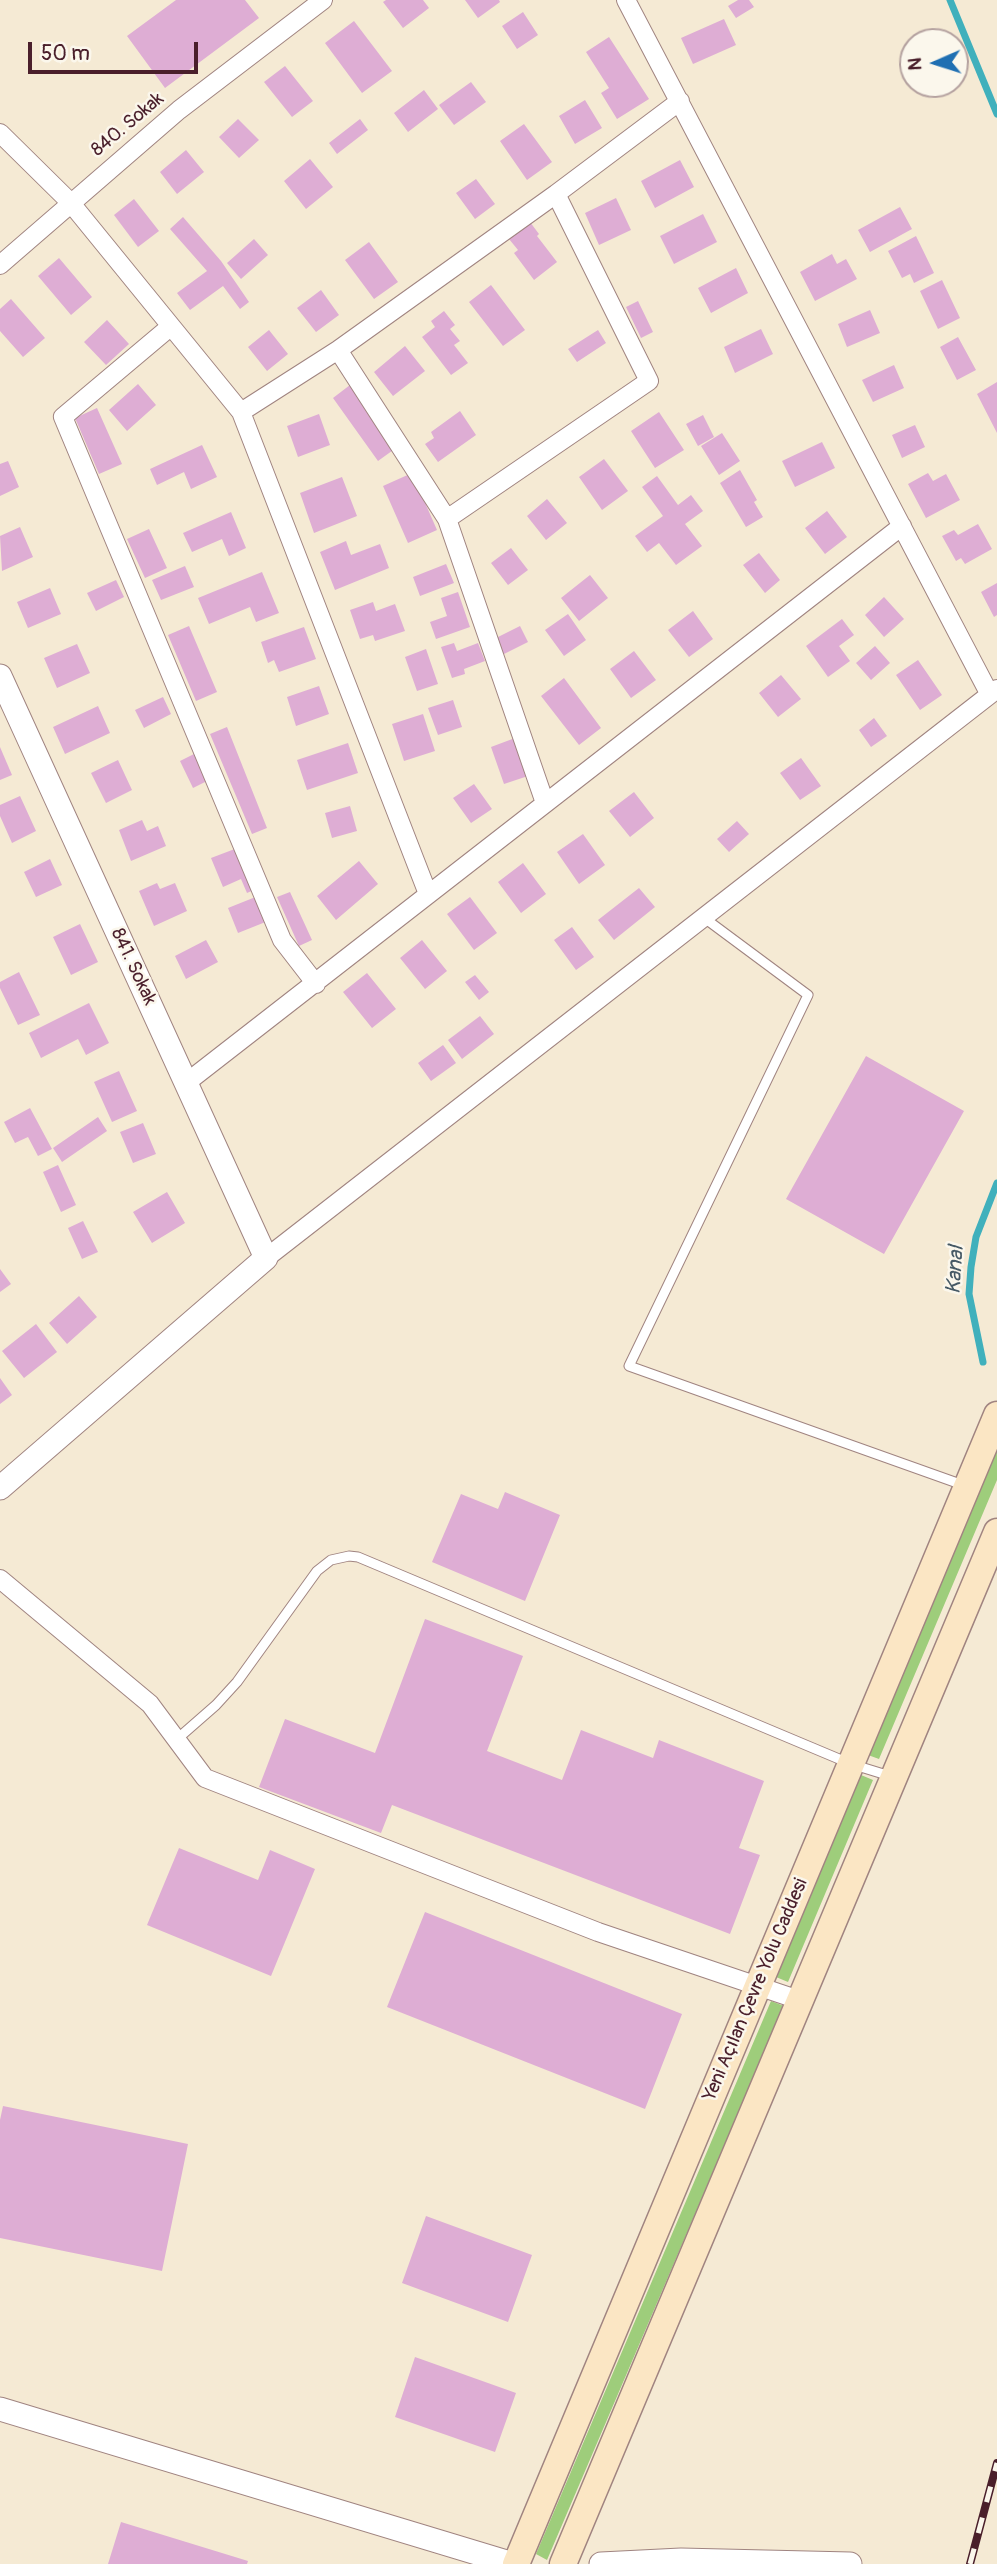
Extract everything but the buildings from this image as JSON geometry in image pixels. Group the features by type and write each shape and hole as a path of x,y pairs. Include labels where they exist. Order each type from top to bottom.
{"main road":[{"name":"Yeni Açılan Çevre Yolu Caddesi","path":"514,2564 997,1415"},
{"path":"563,2564 997,1532"}],"street":[{"name":"840. Sokak","path":"0,265 178,110 323,0"},
{"path":"0,1488 266,1258 993,691 902,526 626,0"},
{"path":"241,412 338,350 556,194 680,101"},
{"path":"0,134 70,202 241,412 428,894"},
{"path":"447,519 649,381 556,194"},
{"path":"170,327 63,417 282,940 316,984"},
{"path":"338,350 447,519 545,803"},
{"path":"186,1083 902,526"},
{"name":"841. Sokak","path":"0,676 266,1258"},
{"path":"0,1579 150,1704 205,1777 598,1932 799,2000"},
{"path":"0,2409 514,2564"},
{"path":"601,2564 681,2560 850,2564"}],"lane":[{"path":"703,917 808,995 629,1366 967,1486"},
{"path":"176,1740 216,1705 237,1682 317,1571 331,1560 349,1556 358,1557 851,1764 893,1777"}],"green space":[{"path":"997,1448 997,1480 879,1759 868,1755"},
{"path":"861,1775 873,1780 788,1982 776,1977"},
{"path":"771,2001 784,2006 547,2560 536,2554"}],"waterway":[{"name":"Kanal","path":"950,0 997,114"},
{"name":"Kanal","path":"983,1362 969,1294 971,1267 976,1237 997,1183"}],"railway":[{"path":"970,2564 997,2463"}]}
